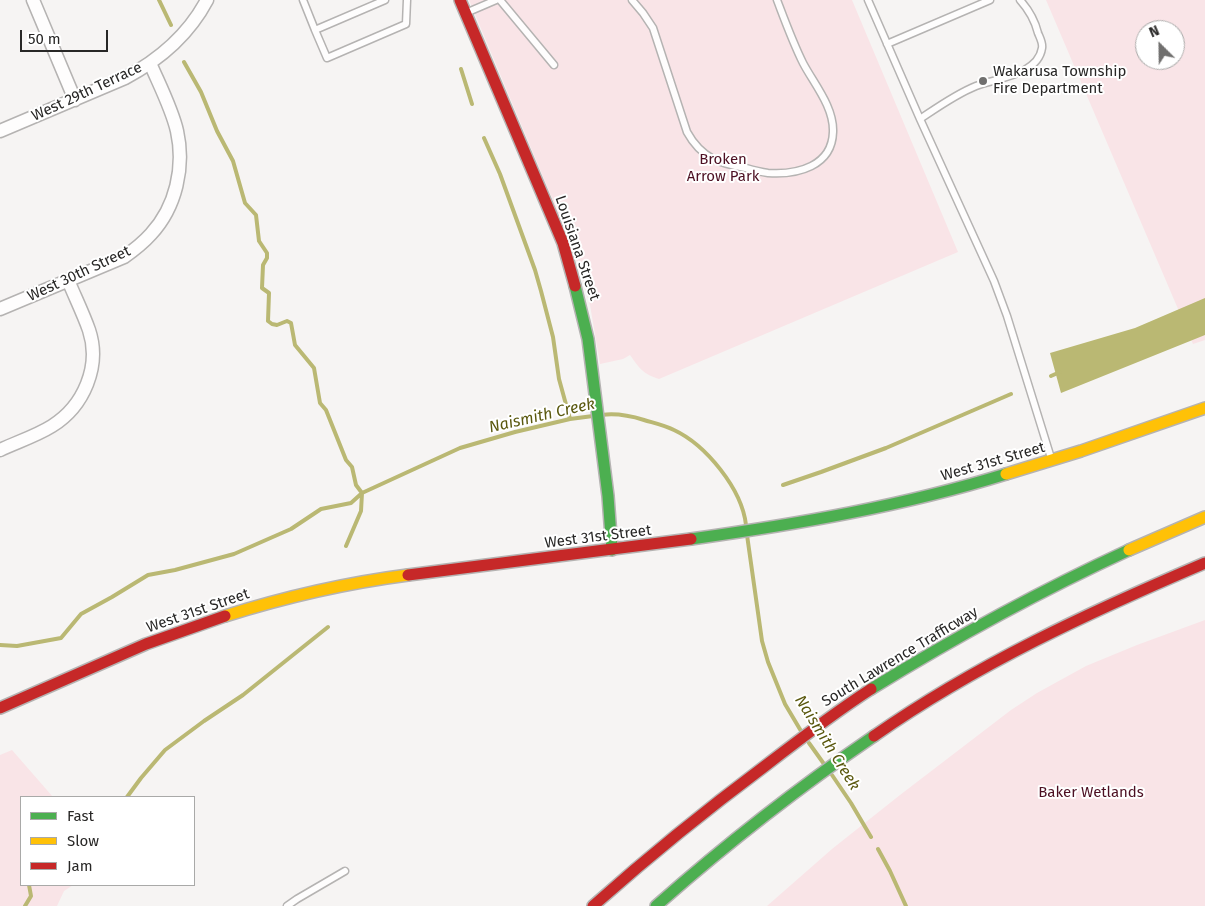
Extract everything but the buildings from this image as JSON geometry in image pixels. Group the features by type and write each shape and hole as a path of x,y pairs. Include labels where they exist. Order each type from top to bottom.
{"main road":[{"name":"Louisiana Street","path":"460,0 563,243 572,270 584,317 594,377 608,496 612,550"},
{"name":"West 31st Street","path":"0,708 170,635 244,610 291,597 353,583 691,540 872,509 997,478 1205,408"},
{"name":"South Lawrence Trafficway","path":"593,906 656,852 745,781 839,710 901,670 1039,594 1119,554 1205,517"},
{"path":"656,906 771,811 857,746 932,698 1000,659 1094,612 1205,563"}],"street":[{"path":"33,0 74,100"},
{"name":"West 29th Terrace","path":"0,131 125,78 150,63 166,51 194,22 207,0"},
{"name":"West 30th Street","path":"0,309 124,256 140,245 164,217 177,186 180,170 178,136 173,117 150,63"},
{"path":"0,450 52,427 64,418 75,407 84,393 90,378 93,361 89,330 68,280"}],"lane":[{"path":"303,0 327,58 406,24 407,0"},
{"path":"315,30 385,0"},
{"path":"466,13 498,0 554,65"},
{"path":"632,0 653,28 687,132 693,141 713,159 734,166 783,173 800,171 822,159 829,150 833,140 834,128 831,114 803,62 777,0"},
{"path":"868,0 994,281 1013,334 1052,460"},
{"path":"887,44 990,0"},
{"path":"920,119 952,97 976,86 1024,71 1038,59 1042,46 1040,39 1028,8 1020,0"},
{"path":"287,906 345,871"}],"green space":[{"name":"Broken Arrow Park","path":"469,0 852,0 958,252 659,379 642,370 630,355 623,359 600,364 590,305 572,246"},
{"path":"1046,0 1205,0 1205,340 1193,344"},
{"name":"Baker Wetlands","path":"1205,620 1205,906 767,906 832,849 900,795 1011,710 1037,693 1086,666"},
{"path":"12,750 52,796 20,796 20,886 72,886 64,891 57,906 0,906 0,755"}],"shaded area":[{"path":"1205,298 1205,335 1061,393 1050,353 1135,328"}],"waterway":[{"path":"159,0 171,25"},
{"path":"184,62 201,92 217,131 233,161 245,203 256,215 259,241 267,253 267,258 263,265 262,288 269,293 268,321 277,325 287,321 291,323 295,345 314,368 320,403 326,410 346,460 352,467 356,485 362,493 361,511 346,546"},
{"path":"461,69 472,104"},
{"path":"484,138 500,174 535,270 553,337 559,379 570,419"},
{"path":"1051,376 1060,372"},
{"path":"783,485 886,448 1011,394"},
{"name":"Naismith Creek","path":"602,415 629,416 663,425 686,437 698,446 710,457 730,483 738,497 746,525"},
{"name":"Naismith Creek","path":"0,645 17,646 61,638 81,614 148,575 175,570 234,554 291,529 321,509 351,503 362,493 460,448 515,432 570,419 593,416"},
{"name":"Naismith Creek","path":"747,535 762,641 768,662 785,704 801,731"},
{"path":"128,796 165,750 243,695 328,627"},
{"name":"Naismith Creek","path":"809,743 824,764"},
{"name":"Naismith Creek","path":"832,775 871,837"},
{"name":"Naismith Creek","path":"878,849 906,906"},
{"path":"25,906 31,896 29,886"}],"traffic: fast":[{"path":"575,286 588,339 608,496 612,550"},
{"path":"691,539 771,527 889,505 1006,474"},
{"path":"871,689 998,616 1129,550"},
{"path":"656,906 762,818 874,736"}],"traffic: slow":[{"path":"1006,474 1081,451 1205,408"},
{"path":"1129,550 1205,517"},
{"path":"225,616 316,591 408,575"}],"traffic: jam":[{"path":"460,0 563,243 575,286"},
{"path":"408,575 691,539"},
{"path":"874,736 953,685 1035,641 1077,620 1205,563"},
{"path":"0,708 146,644 225,616"},
{"path":"593,906 721,800 817,726 871,689"}],"place":[{"name":"Wakarusa Township Fire Department","path":"983,81"}]}
